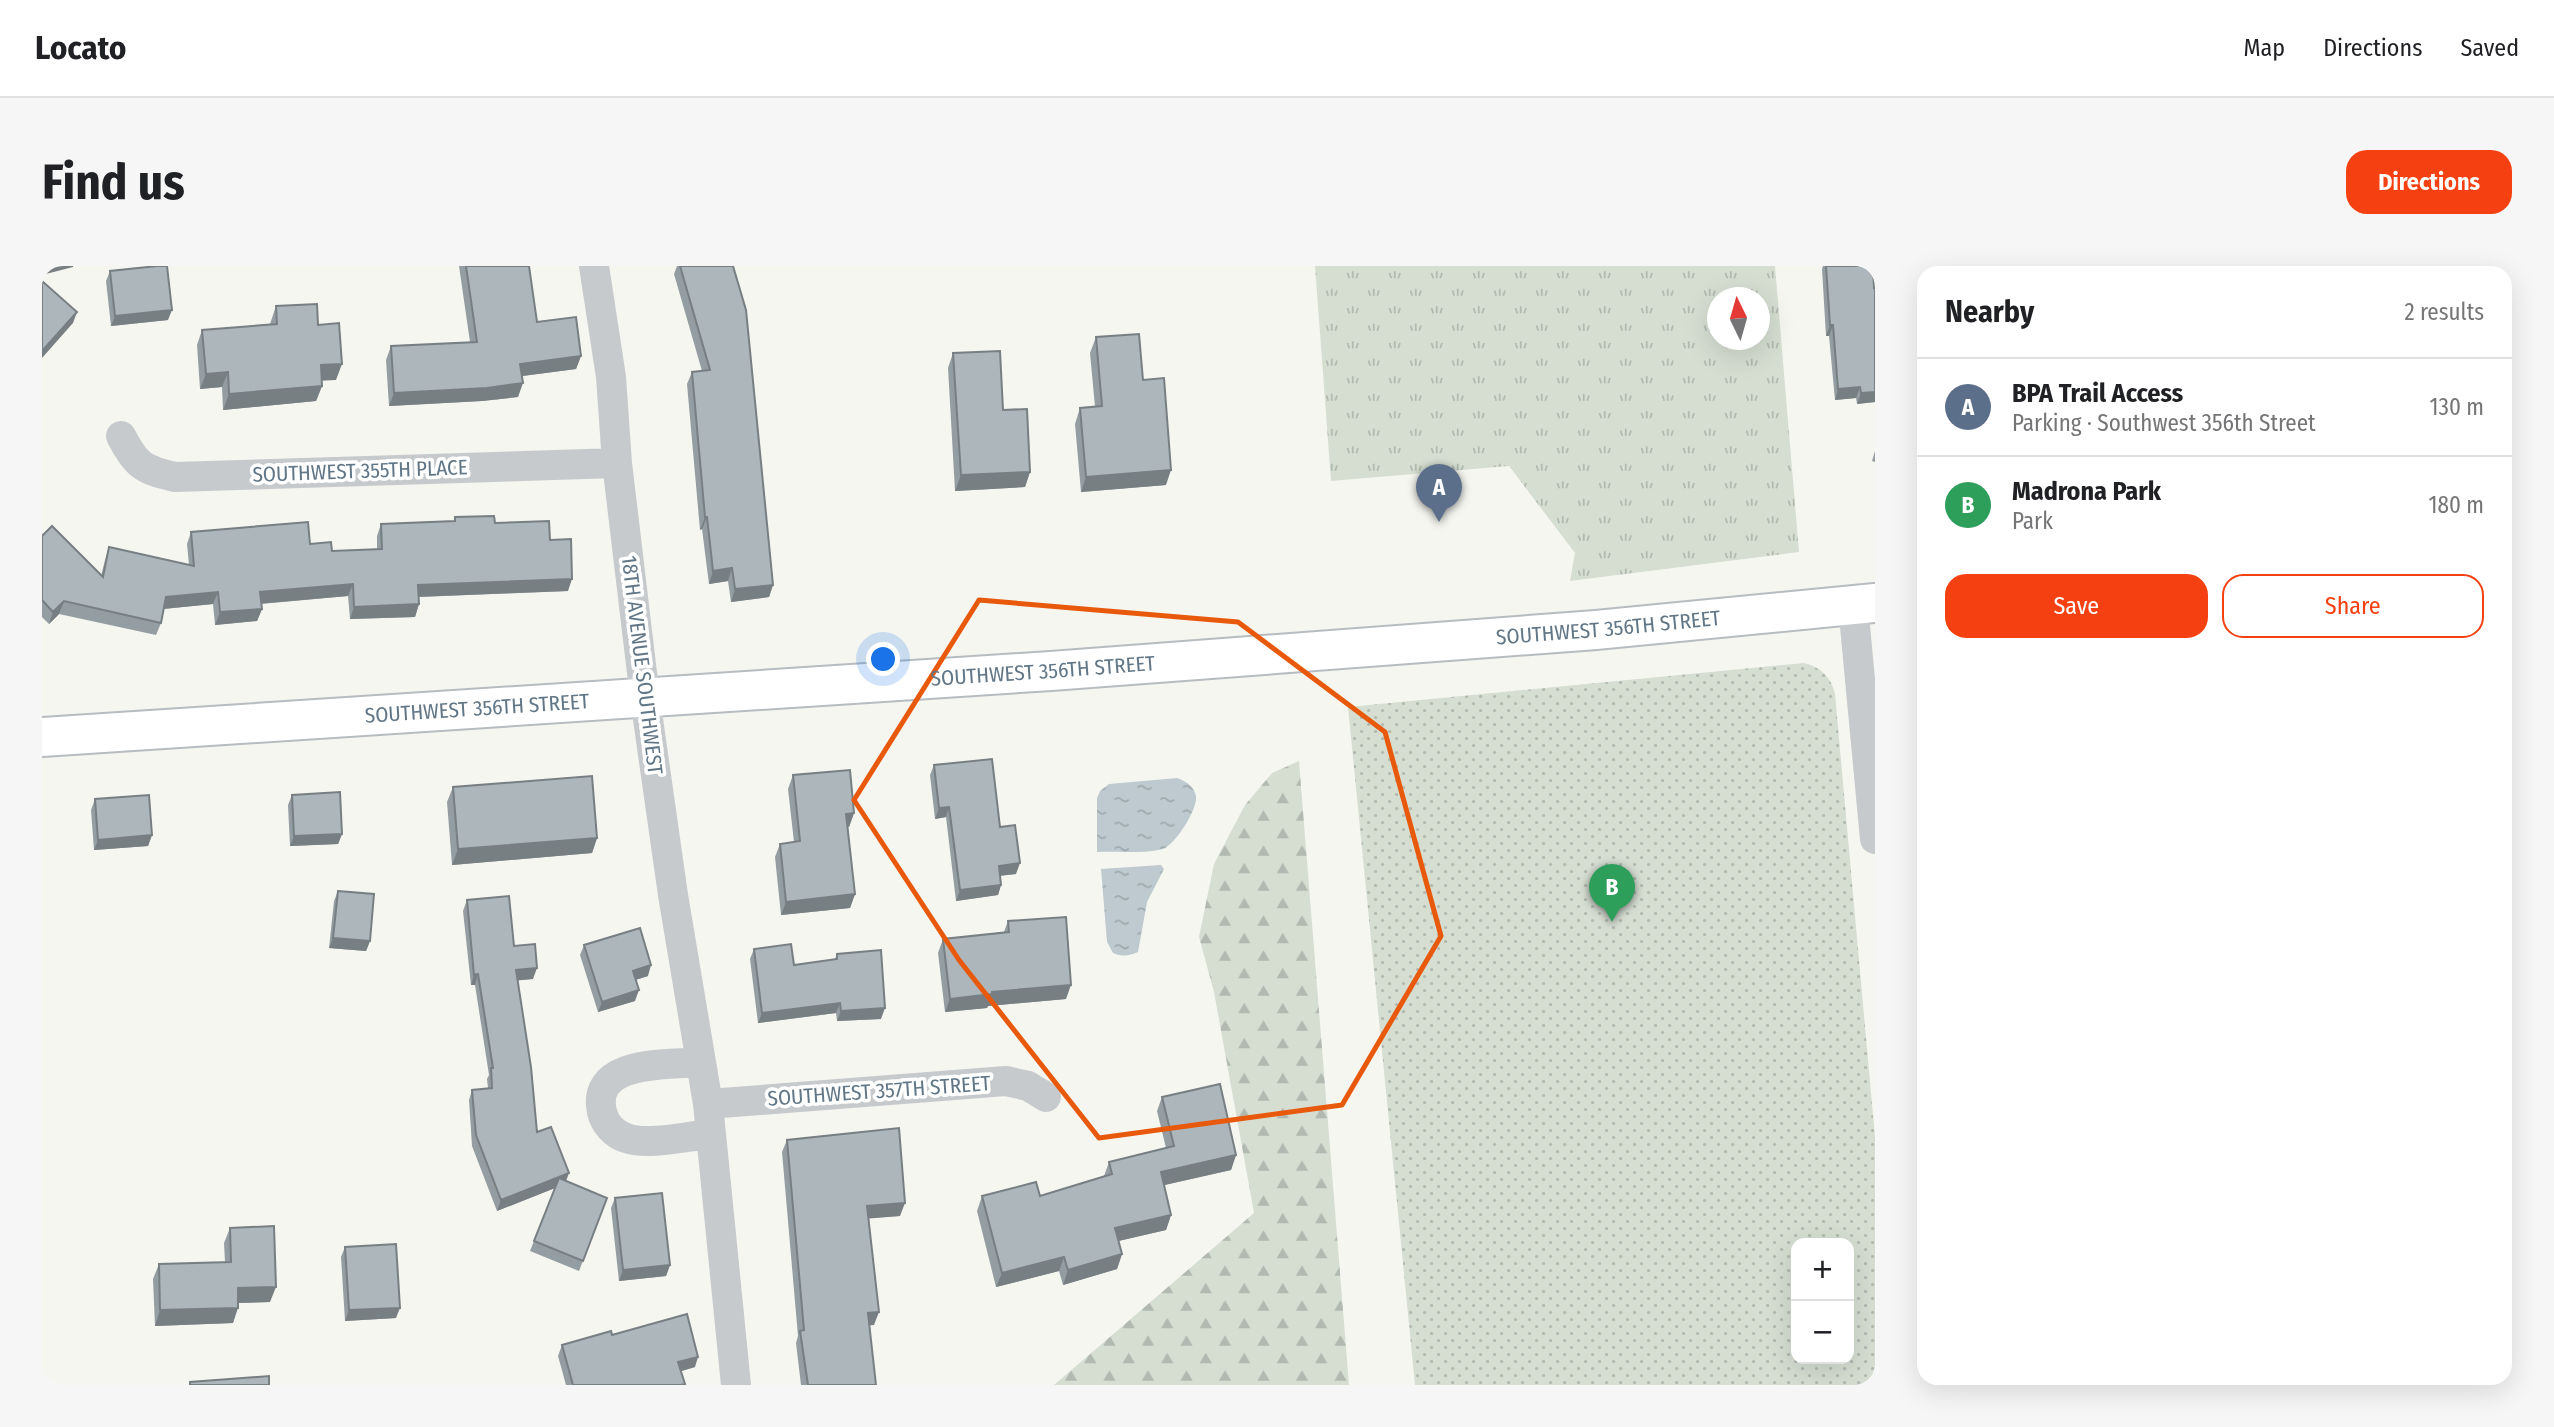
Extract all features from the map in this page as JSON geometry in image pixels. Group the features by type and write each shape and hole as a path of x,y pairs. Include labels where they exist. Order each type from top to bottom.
{"main road":[{"name":"SOUTHWEST 356TH STREET","path":"42,737 645,698 1583,631 1864,604"}],"street":[{"name":"18TH AVENUE SOUTHWEST","path":"594,266 611,377 617,463 645,698 673,895 708,1104 736,1385"},
{"name":"SOUTHWEST 355TH PLACE","path":"121,436 133,459 149,472 175,477 617,463"},
{"path":"1864,604 1875,839"},
{"path":"701,1062 623,1070 612,1077 605,1087 601,1100 602,1112 607,1124 616,1134 627,1139 640,1141 711,1134"},
{"name":"SOUTHWEST 357TH STREET","path":"708,1104 1006,1081 1028,1086 1046,1097"}],"highlighted area":[{"path":"979,600 1238,622 1385,732 1441,936 1342,1105 1099,1138 959,960 854,800"}],"green space":[{"path":"1315,266 1775,266 1799,552 1570,581 1575,553 1509,466 1331,481"},
{"path":"1804,663 1815,667 1828,678 1835,694 1875,1137 1875,1385 1415,1385 1348,707"},
{"path":"1299,761 1349,1385 1054,1385 1254,1213 1214,992 1199,937 1214,864 1245,805 1272,773"}],"water":[{"path":"1177,778 1186,782 1195,792 1196,802 1185,826 1174,841 1163,849 1097,852 1097,798 1100,791 1109,784"},
{"path":"1161,865 1164,869 1147,902 1138,952 1126,956 1113,953 1107,942 1101,869"}],"building":[{"path":"167,266 172,310 115,316 110,271"},
{"path":"466,266 529,266 537,322 576,317 581,356 520,364 523,383 487,388 394,393 391,346 477,342"},
{"path":"680,266 733,266 746,310 773,585 735,589 732,568 713,571 705,517 692,372 710,370"},
{"path":"1826,266 1873,266 1875,392 1861,393 1860,387 1838,389"},
{"path":"42,281 77,312 42,351"},
{"path":"317,304 318,325 339,323 342,364 321,365 322,386 229,394 228,372 206,374 202,330 277,324 276,306"},
{"path":"1139,334 1143,380 1164,378 1171,470 1086,477 1080,408 1102,406 1096,337"},
{"path":"1000,351 1003,410 1027,409 1030,472 961,475 953,353"},
{"path":"494,516 495,523 549,521 550,540 571,539 572,579 418,585 419,604 354,607 353,584 260,592 262,609 220,612 218,592 166,597 161,623 64,601 53,612 42,600 42,536 52,526 103,577 109,547 194,566 191,532 308,522 310,544 331,542 332,551 382,549 381,524 455,521 455,517"},
{"path":"992,759 1000,827 1015,825 1020,863 999,866 1001,885 960,890 949,807 939,808 934,765"},
{"path":"850,770 854,813 846,814 855,894 786,902 780,844 800,841 793,775"},
{"path":"592,776 597,838 458,849 453,787"},
{"path":"340,792 342,834 294,836 292,795"},
{"path":"149,795 152,835 98,840 95,799"},
{"path":"338,891 374,894 370,941 333,938"},
{"path":"509,896 514,946 535,944 537,968 516,970 531,1067 537,1132 551,1127 569,1173 501,1200 476,1135 472,1090 492,1088 493,1068 478,974 474,975 467,900"},
{"path":"1066,917 1071,985 992,992 950,999 943,939 1009,932 1008,921"},
{"path":"640,928 651,965 633,971 639,990 602,1002 584,945"},
{"path":"791,944 794,965 837,959 837,954 881,950 885,1008 841,1011 840,1003 762,1013 754,949"},
{"path":"1220,1084 1236,1155 1161,1172 1171,1215 1115,1228 1122,1254 1068,1270 1064,1257 1002,1273 982,1196 1036,1182 1040,1196 1112,1174 1109,1162 1174,1146 1162,1097"},
{"path":"899,1128 905,1203 867,1206 879,1312 868,1313 876,1385 808,1385 800,1331 804,1330 787,1140"},
{"path":"559,1178 607,1198 583,1261 534,1241"},
{"path":"662,1193 670,1265 623,1270 615,1198"},
{"path":"274,1226 276,1287 238,1288 238,1308 160,1310 159,1264 231,1262 230,1228"},
{"path":"396,1244 400,1308 349,1310 345,1247"},
{"path":"687,1314 698,1357 678,1362 685,1384 573,1385 562,1345 611,1331 612,1335"},
{"path":"269,1376 269,1385 190,1385 190,1382"}],"place":[{"name":"BPA Trail Access","path":"1439,522"},
{"name":"Madrona Park","path":"1612,922"}]}
